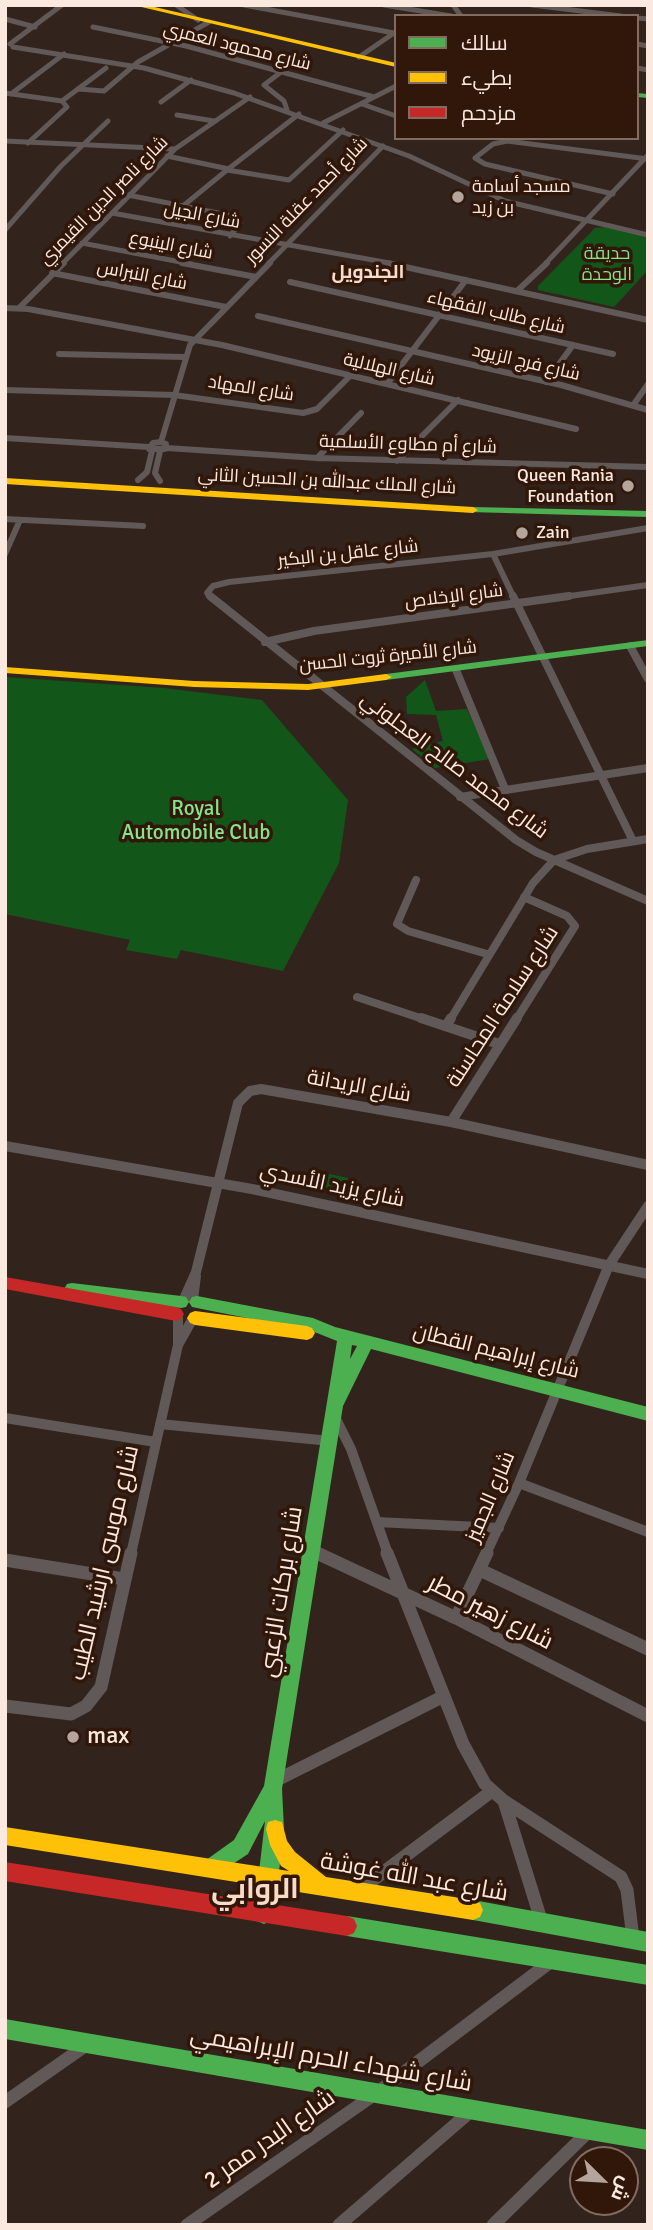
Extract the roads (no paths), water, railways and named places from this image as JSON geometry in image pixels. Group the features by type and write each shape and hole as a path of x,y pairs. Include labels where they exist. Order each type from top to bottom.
{"main road":[{"path":"136,5 394,65"},
{"name":"شارع الملك عبدالله بن الحسين الثاني","path":"5,474 449,498 648,503"},
{"name":"شارع الملك عبدالله بن الحسين الثاني","path":"5,481 409,508 648,514"},
{"name":"شارع الأميرة ثروت الحسن","path":"5,670 194,684 321,687 648,643"},
{"name":"شارع إبراهيم القطان","path":"5,1283 52,1290 78,1298 313,1325 339,1335 556,1388 648,1414"},
{"name":"شارع بركات الزعبي","path":"264,1914 275,1829 274,1785 335,1409 339,1335"},
{"name":"شارع بركات الزعبي","path":"335,1409 367,1340"},
{"name":"شارع بركات الزعبي","path":"212,1868 241,1847 274,1785"},
{"path":"275,1829 279,1845 288,1859 326,1886"},
{"name":"شارع عبد الله غوشة","path":"5,1836 359,1890 640,1940"},
{"path":"5,1871 648,1975"},
{"name":"شارع شهداء الحرم الإبراهيمي","path":"5,2029 91,2041 648,2140"}],"street":[{"path":"9,46 62,5"},
{"path":"79,89 102,92 134,66 203,21 176,5"},
{"path":"244,5 394,33 359,57"},
{"path":"384,5 439,14"},
{"path":"532,5 605,14"},
{"path":"543,6 554,5"},
{"path":"5,19 35,27"},
{"name":"شارع محمود العمري","path":"93,27 171,43 374,97"},
{"name":"شارع أحمد عقلة النسور","path":"9,46 134,66 191,80 288,110 383,146 195,339 184,357 158,448 147,472 138,480"},
{"path":"8,93 64,54"},
{"path":"62,101 106,68"},
{"path":"281,72 264,85 284,101 288,110"},
{"path":"161,102 191,80"},
{"path":"323,123 394,88"},
{"path":"8,93 62,101 67,107 28,144"},
{"name":"شارع ناصر الدين القيمري","path":"19,308 167,156 250,97"},
{"path":"362,104 394,115"},
{"path":"183,206 299,114"},
{"path":"177,116 214,121"},
{"path":"5,230 82,145 108,121"},
{"path":"167,156 289,180 343,130"},
{"path":"543,145 548,140"},
{"path":"5,141 175,149"},
{"path":"613,194 475,160 478,155 501,141 647,158"},
{"path":"383,146 494,197 648,235"},
{"path":"520,291 554,262 569,242 647,158"},
{"path":"128,195 237,218 239,226 230,236"},
{"name":"شارع الجيل","path":"112,213 230,236 309,247 648,320"},
{"name":"شارع الينبوع","path":"82,243 256,277"},
{"name":"شارع النبراس","path":"52,273 226,307"},
{"path":"387,384 466,280"},
{"name":"شارع طالب الفقهاء","path":"290,282 613,354"},
{"name":"شارع الهلالية","path":"5,308 19,308 195,339 576,429"},
{"name":"شارع فرج الزيود","path":"258,316 546,382 648,410"},
{"path":"546,382 573,345"},
{"path":"59,354 184,357"},
{"name":"شارع المهاد","path":"5,390 174,395 309,412 322,405 351,375"},
{"path":"634,404 648,384"},
{"path":"397,461 458,400"},
{"path":"317,458 361,413"},
{"name":"شارع أم مطاوع الأسلمية","path":"5,438 317,458 648,467"},
{"name":"شارع أحمد عقلة النسور","path":"158,448 155,473 160,481"},
{"path":"5,519 143,526"},
{"path":"5,554 20,520"},
{"name":"شارع عاقل بن البكير","path":"208,590 229,582 494,554 648,528"},
{"path":"494,554 516,605 633,841"},
{"name":"شارع الإخلاص","path":"265,642 307,632 648,585"},
{"name":"شارع محمد صالح العجلوني","path":"208,590 216,603 524,845 648,901"},
{"path":"630,646 648,679"},
{"path":"456,670 505,789"},
{"path":"460,797 648,768"},
{"path":"446,1026 487,954 524,897 554,860 576,851 648,839"},
{"path":"416,880 397,924 408,931 487,954"},
{"name":"شارع سلامة المحاسنة","path":"451,1122 575,926 567,916 524,897"},
{"path":"357,997 499,1044"},
{"name":"شارع الريدانة","path":"187,1309 238,1104 246,1093 256,1089 451,1122 648,1166"},
{"name":"شارع يزيد الأسدي","path":"5,1146 219,1182 648,1275"},
{"name":"شارع الجميز","path":"456,1618 519,1483 609,1265 648,1206"},
{"name":"شارع موسى ارشيد الطيب","path":"5,1706 71,1714 90,1702 101,1687 187,1309"},
{"path":"335,1409 401,1591 463,1744 492,1791 621,1877 628,1889 640,1940"},
{"path":"5,1418 156,1442"},
{"path":"160,1424 330,1441"},
{"path":"519,1483 648,1532"},
{"path":"377,1522 499,1528"},
{"name":"شارع زهير مطر","path":"312,1550 456,1618 648,1716"},
{"path":"5,1560 124,1579"},
{"path":"480,1570 648,1648"},
{"path":"274,1785 444,1696"},
{"path":"359,1890 492,1791"},
{"path":"504,1801 542,1923"},
{"name":"شارع البدر ممر 2","path":"187,2225 378,2092 555,1959"},
{"path":"5,2102 91,2041"},
{"path":"339,2225 475,2108"},
{"path":"493,2225 591,2129"}],"place":[{"name":"مسجد أسامة بن زيد","path":"458,197"},
{"name":"Queen Rania Foundation","path":"628,486"},
{"name":"Zain","path":"522,533"},
{"name":"max","path":"73,1737"}],"district":[{"name":"الجندويل","path":"368,273"},
{"name":"الروابي","path":"255,1891"}],"park label":[{"name":"حديقة الوحدة","path":"607,264"},
{"name":"Royal Automobile Club","path":"196,821"}]}
